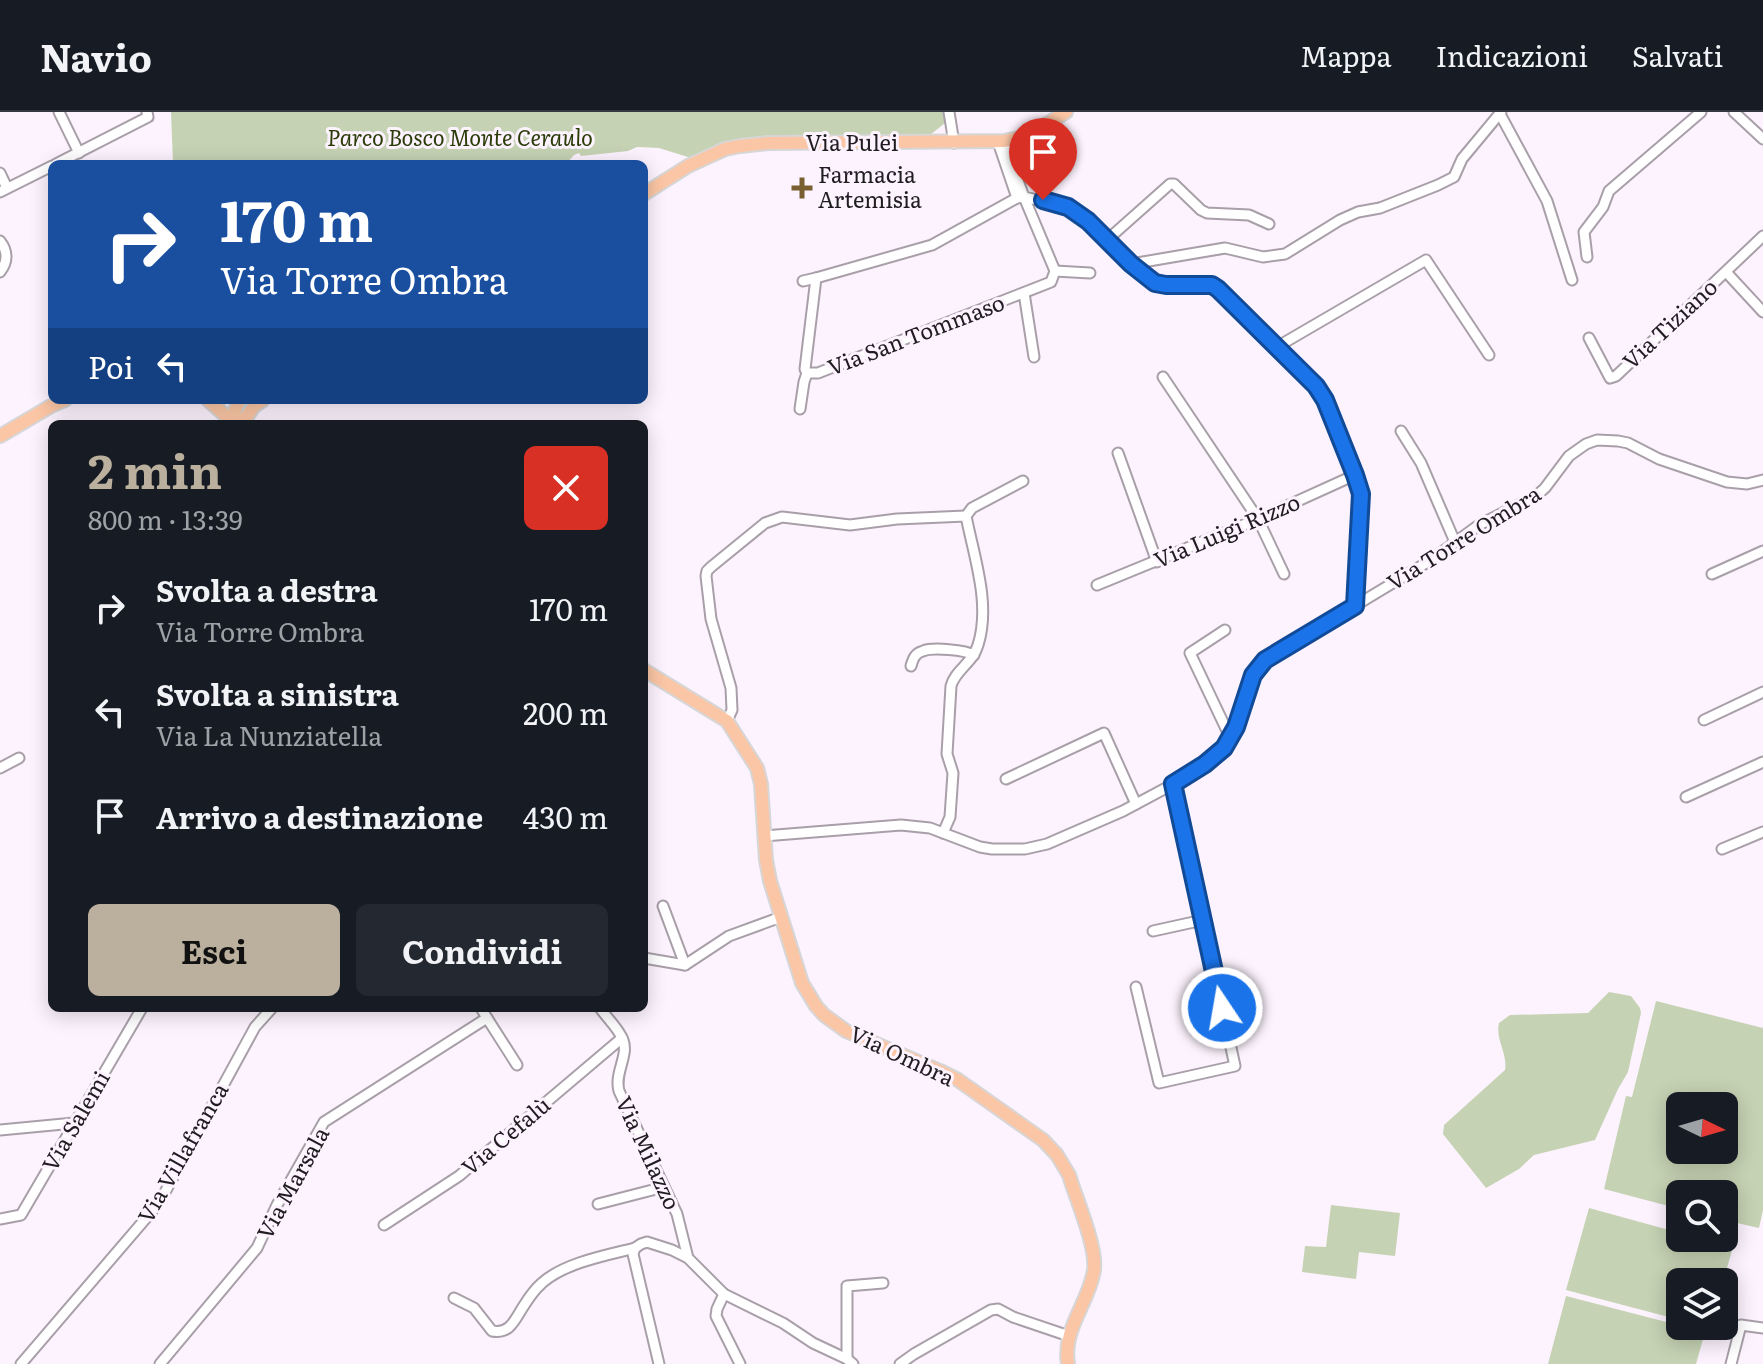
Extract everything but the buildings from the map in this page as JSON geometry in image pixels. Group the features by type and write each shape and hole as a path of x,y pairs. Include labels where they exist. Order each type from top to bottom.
{"main road":[{"name":"Via Pulei","path":"648,192 699,160 740,146 768,143 1001,142 1028,136 1066,112"},
{"path":"0,436 58,404"},
{"path":"214,404 238,420"},
{"path":"243,420 257,404"},
{"name":"Via Ombra","path":"648,672 727,721 760,776 767,872 802,983 824,1015 861,1039 958,1080 1043,1140 1064,1165 1091,1246 1094,1266 1069,1336 1068,1364"}],"street":[{"path":"59,112 79,153"},
{"path":"64,160 148,117 147,112"},
{"path":"949,112 954,143"},
{"path":"1587,257 1584,232 1603,207 1609,191 1701,112"},
{"path":"1734,112 1763,139"},
{"path":"1131,264 1225,248 1263,257 1285,254 1340,220 1358,212 1380,208 1454,177 1462,159 1500,113 1547,201 1572,280"},
{"path":"1001,142 1021,198 1055,271 1090,273"},
{"path":"0,173 4,190 48,168"},
{"path":"1107,240 1170,184 1174,184 1207,213 1249,215 1269,224"},
{"path":"803,281 932,245 1021,198 1068,207 1088,221 1141,273 1159,284 1212,285 1316,386 1325,400 1361,494 1355,606"},
{"name":"Via Tiziano","path":"1589,338 1610,378 1616,376 1763,236"},
{"path":"0,241 7,260 0,272"},
{"path":"1275,348 1426,260 1489,355"},
{"name":"Via San Tommaso","path":"816,278 807,373 818,373 1051,282 1055,271"},
{"path":"1726,272 1763,312"},
{"path":"1024,293 1034,357"},
{"path":"800,409 807,373"},
{"path":"1163,377 1258,519 1284,574"},
{"path":"1401,431 1421,463 1455,542"},
{"name":"Via Torre Ombra","path":"764,836 919,826 980,847 1004,850 1025,849 1060,838 1136,804 1205,764 1224,748 1236,727 1253,675 1265,660 1431,560 1479,525 1536,496 1569,456 1586,444 1608,439 1628,443 1659,459 1727,482 1747,484 1763,480"},
{"path":"1118,453 1157,562"},
{"name":"Via Luigi Rizzo","path":"1097,585 1258,519 1355,475"},
{"path":"943,833 950,817 953,773 947,754 951,686 953,679 974,655 983,615 966,516 972,508 1023,481"},
{"path":"727,721 733,701 711,619 706,576 711,567 765,523 782,517 850,525 966,516"},
{"path":"1712,574 1763,551"},
{"path":"1225,630 1190,653 1230,737"},
{"path":"911,666 917,654 926,650 967,651 974,655"},
{"path":"1704,720 1763,692"},
{"path":"1006,779 1104,733 1136,804"},
{"path":"0,768 19,758"},
{"path":"1686,797 1763,762"},
{"path":"1136,987 1159,1083 1235,1066 1173,784"},
{"path":"1722,849 1763,832"},
{"path":"663,906 685,965"},
{"path":"648,959 685,965 729,936 781,917"},
{"path":"1153,931 1203,920"},
{"name":"Via Salemi","path":"0,1219 21,1215 140,1012"},
{"name":"Via Villafranca","path":"21,1364 153,1210 255,1027 268,1012"},
{"path":"483,1012 517,1065"},
{"path":"603,1012 622,1038"},
{"name":"Via Marsala","path":"160,1364 249,1259 324,1122 487,1018"},
{"name":"Via Milazzo","path":"622,1038 624,1051 617,1083 677,1214 688,1258"},
{"name":"Via Cefalù","path":"384,1225 459,1176 622,1038"},
{"path":"0,1130 74,1123"},
{"path":"598,1204 664,1187"},
{"path":"454,1298 474,1308 492,1331 500,1332 513,1324 544,1281 566,1269 647,1242 688,1258 724,1294 783,1323 850,1362 847,1286 883,1283"},
{"path":"635,1248 633,1254 659,1364"},
{"path":"724,1294 716,1316 740,1364"},
{"path":"900,1364 991,1310 998,1309 1069,1336"},
{"path":"1731,1364 1741,1325 1763,1328"}],"green space":[{"name":"Parco Bosco Monte Ceraulo","path":"171,112 944,112 946,119 930,135 757,137 719,144 691,158 659,148 637,147 628,151 581,156 579,153 570,160 173,160"},
{"path":"1609,992 1631,996 1641,1013 1628,1072 1595,1140 1534,1155 1519,1169 1486,1188 1443,1134 1444,1125 1505,1070 1499,1023 1510,1015 1588,1013"},
{"path":"1656,1001 1763,1028 1763,1210 1759,1228 1738,1223 1738,1180 1666,1180 1666,1205 1604,1189 1626,1096 1632,1097"},
{"path":"1331,1205 1400,1213 1395,1256 1359,1252 1356,1279 1302,1272 1305,1246 1326,1247"},
{"path":"1589,1208 1666,1229 1666,1252 1732,1252 1727,1268 1666,1268 1666,1316 1566,1290"},
{"path":"1566,1296 1666,1322 1666,1340 1703,1340 1696,1364 1548,1364"}],"place":[{"name":"Farmacia Artemisia","path":"802,188"}],"route":[{"path":"1043,200 1068,207 1088,221 1155,283 1212,285 1218,289 1316,386 1325,400 1361,494 1355,606 1265,660 1253,675 1236,727 1224,748 1173,784 1222,1008"}]}
